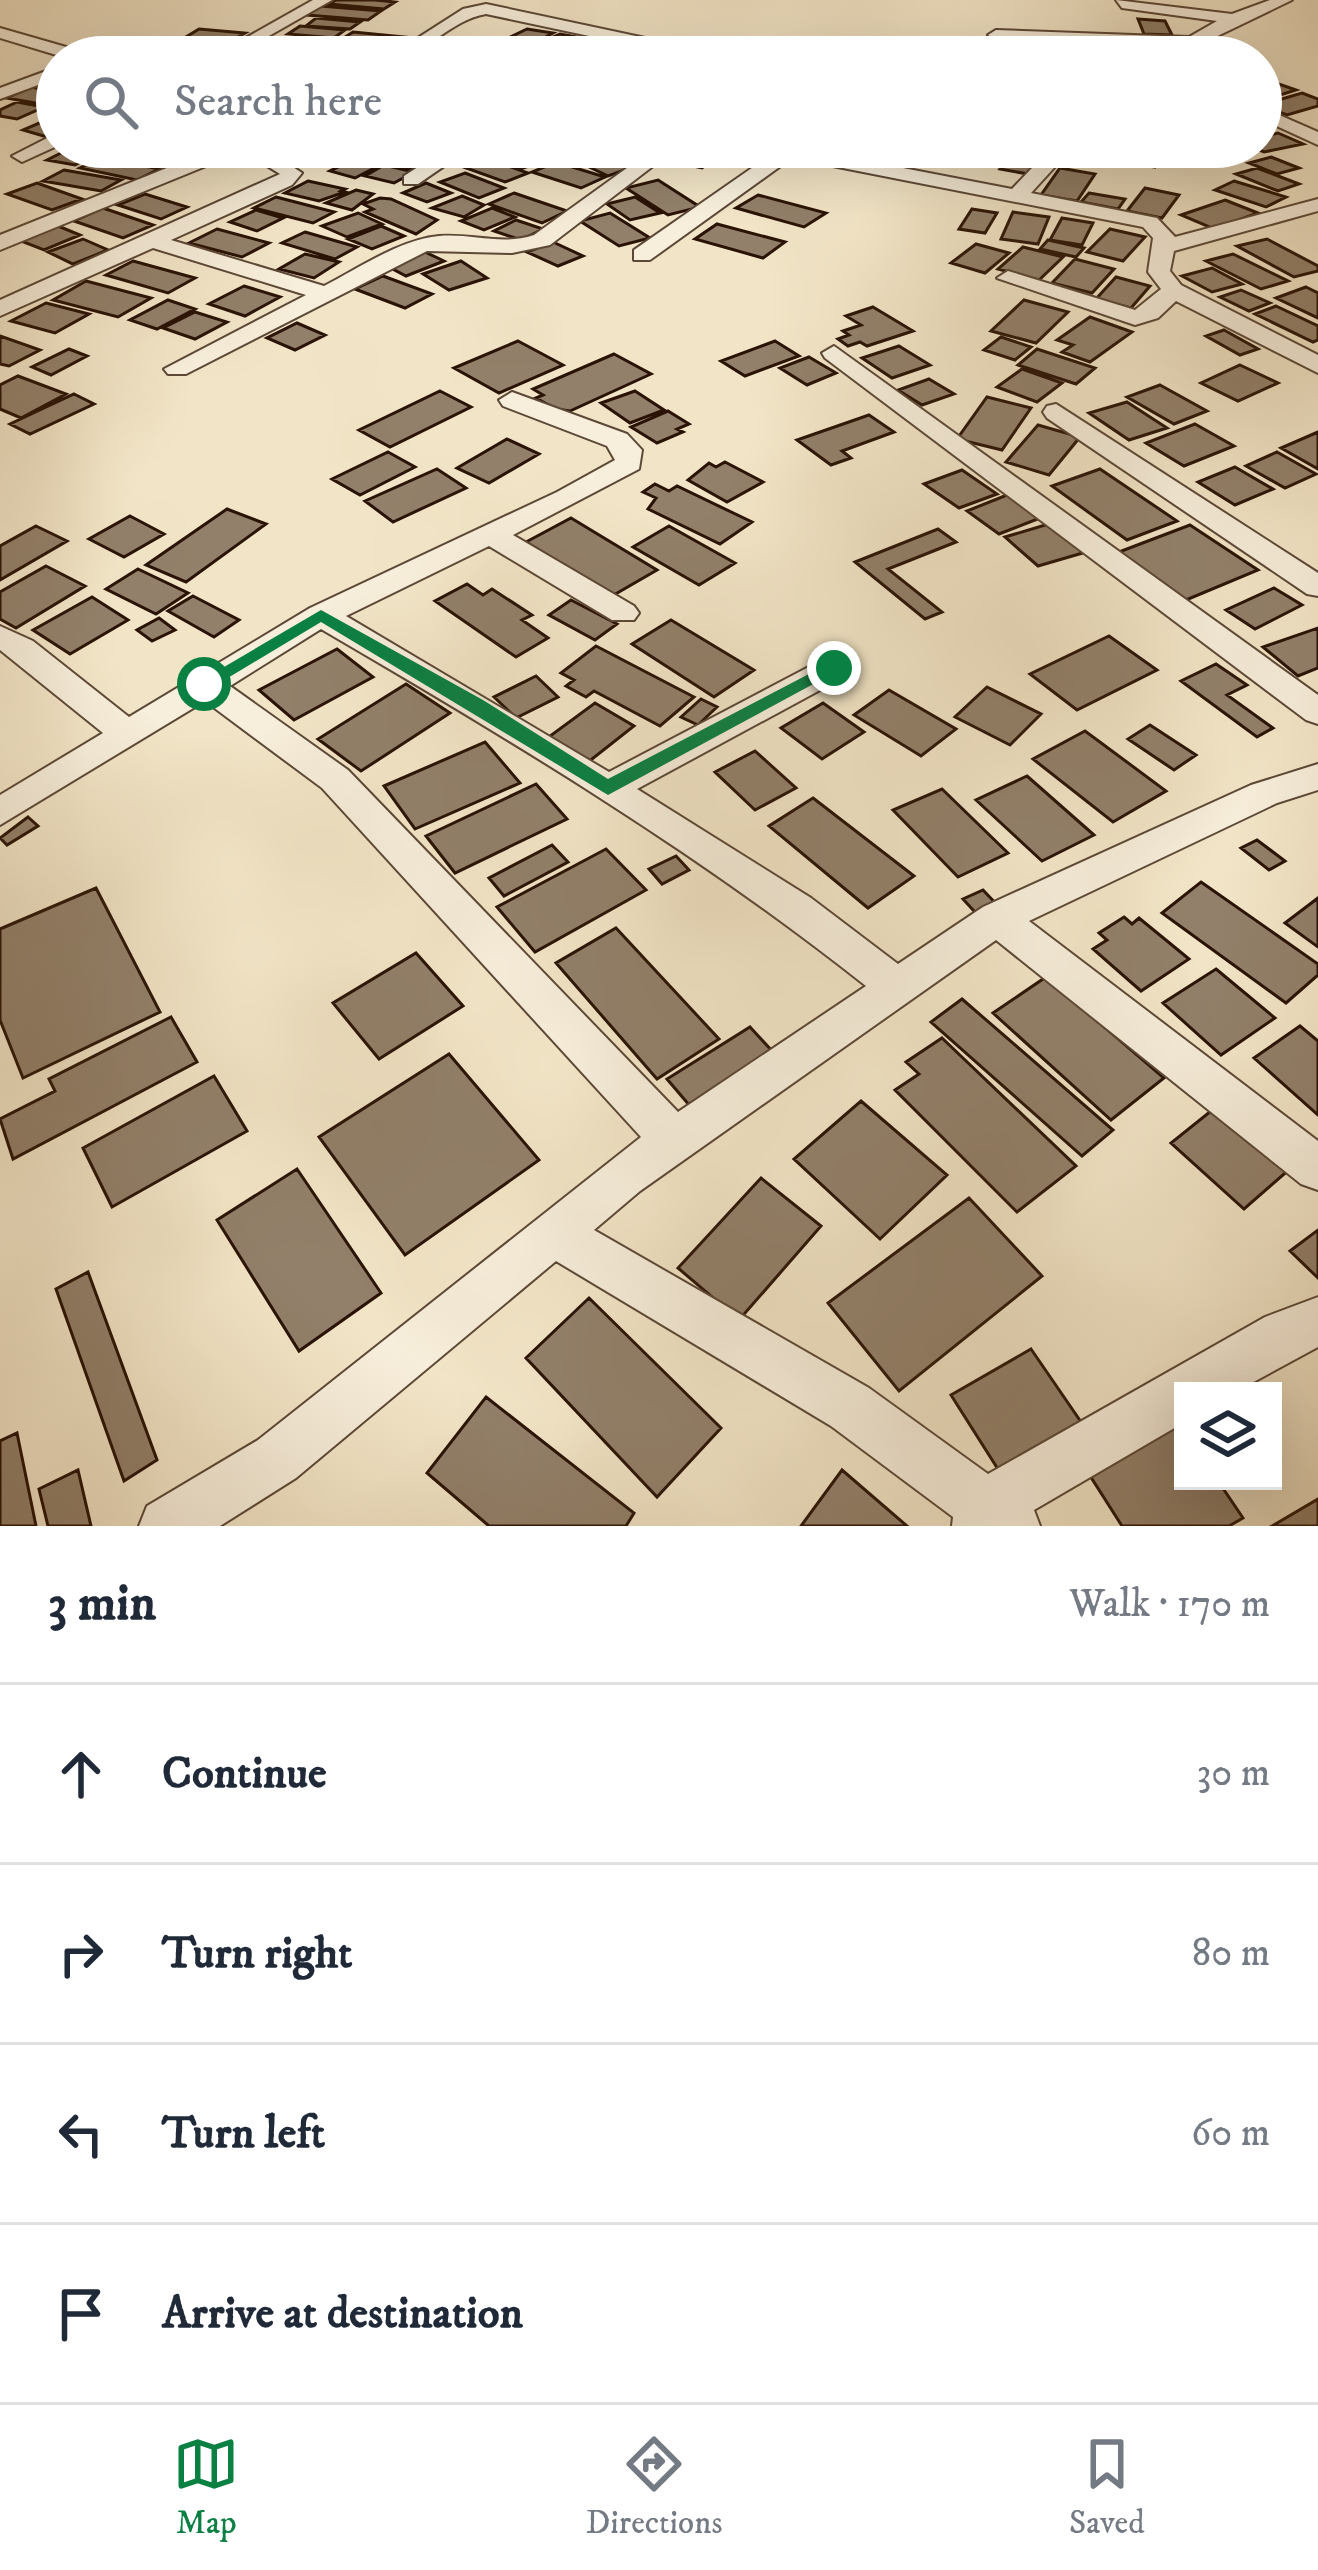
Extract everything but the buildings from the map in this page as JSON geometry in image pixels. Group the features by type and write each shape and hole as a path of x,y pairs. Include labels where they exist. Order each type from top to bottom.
{"street":[{"path":"258,36 324,0"},
{"path":"1212,36 1233,19 1284,0"},
{"path":"1122,3 1233,19"},
{"path":"430,36 481,5 619,36"},
{"path":"0,33 36,44"},
{"path":"996,34 1021,36"},
{"path":"0,94 36,80"},
{"path":"1282,122 1318,139"},
{"path":"22,156 36,149"},
{"path":"0,242 184,168"},
{"path":"0,309 285,181 292,173 284,168"},
{"path":"411,180 430,168"},
{"path":"177,369 368,269 439,241 519,250 542,240 640,168"},
{"path":"642,255 774,168"},
{"path":"872,168 1014,199 1138,219 1159,227 1167,246 1160,272 1173,290 1313,357"},
{"path":"1014,199 1043,168"},
{"path":"1167,246 1318,205"},
{"path":"152,241 327,294"},
{"path":"1008,278 1135,318 1150,313 1173,290"},
{"path":"834,353 1318,712"},
{"path":"0,812 321,615 629,463 628,450 617,440 512,400"},
{"path":"1056,412 1318,587"},
{"path":"490,534 623,613"},
{"path":"321,615 456,692 797,909 896,986"},
{"path":"0,636 127,734"},
{"path":"608,788 834,668"},
{"path":"204,684 335,779 675,1142"},
{"path":"167,1526 277,1459 554,1233 675,1142 997,918 1264,794 1318,777"},
{"path":"997,918 1318,1169"},
{"path":"554,1233 850,1407 993,1519 1174,1399"},
{"path":"1202,1382 1283,1335 1318,1322"}],"route":[{"path":"204,684 321,615 476,704 608,788 834,668"}]}
